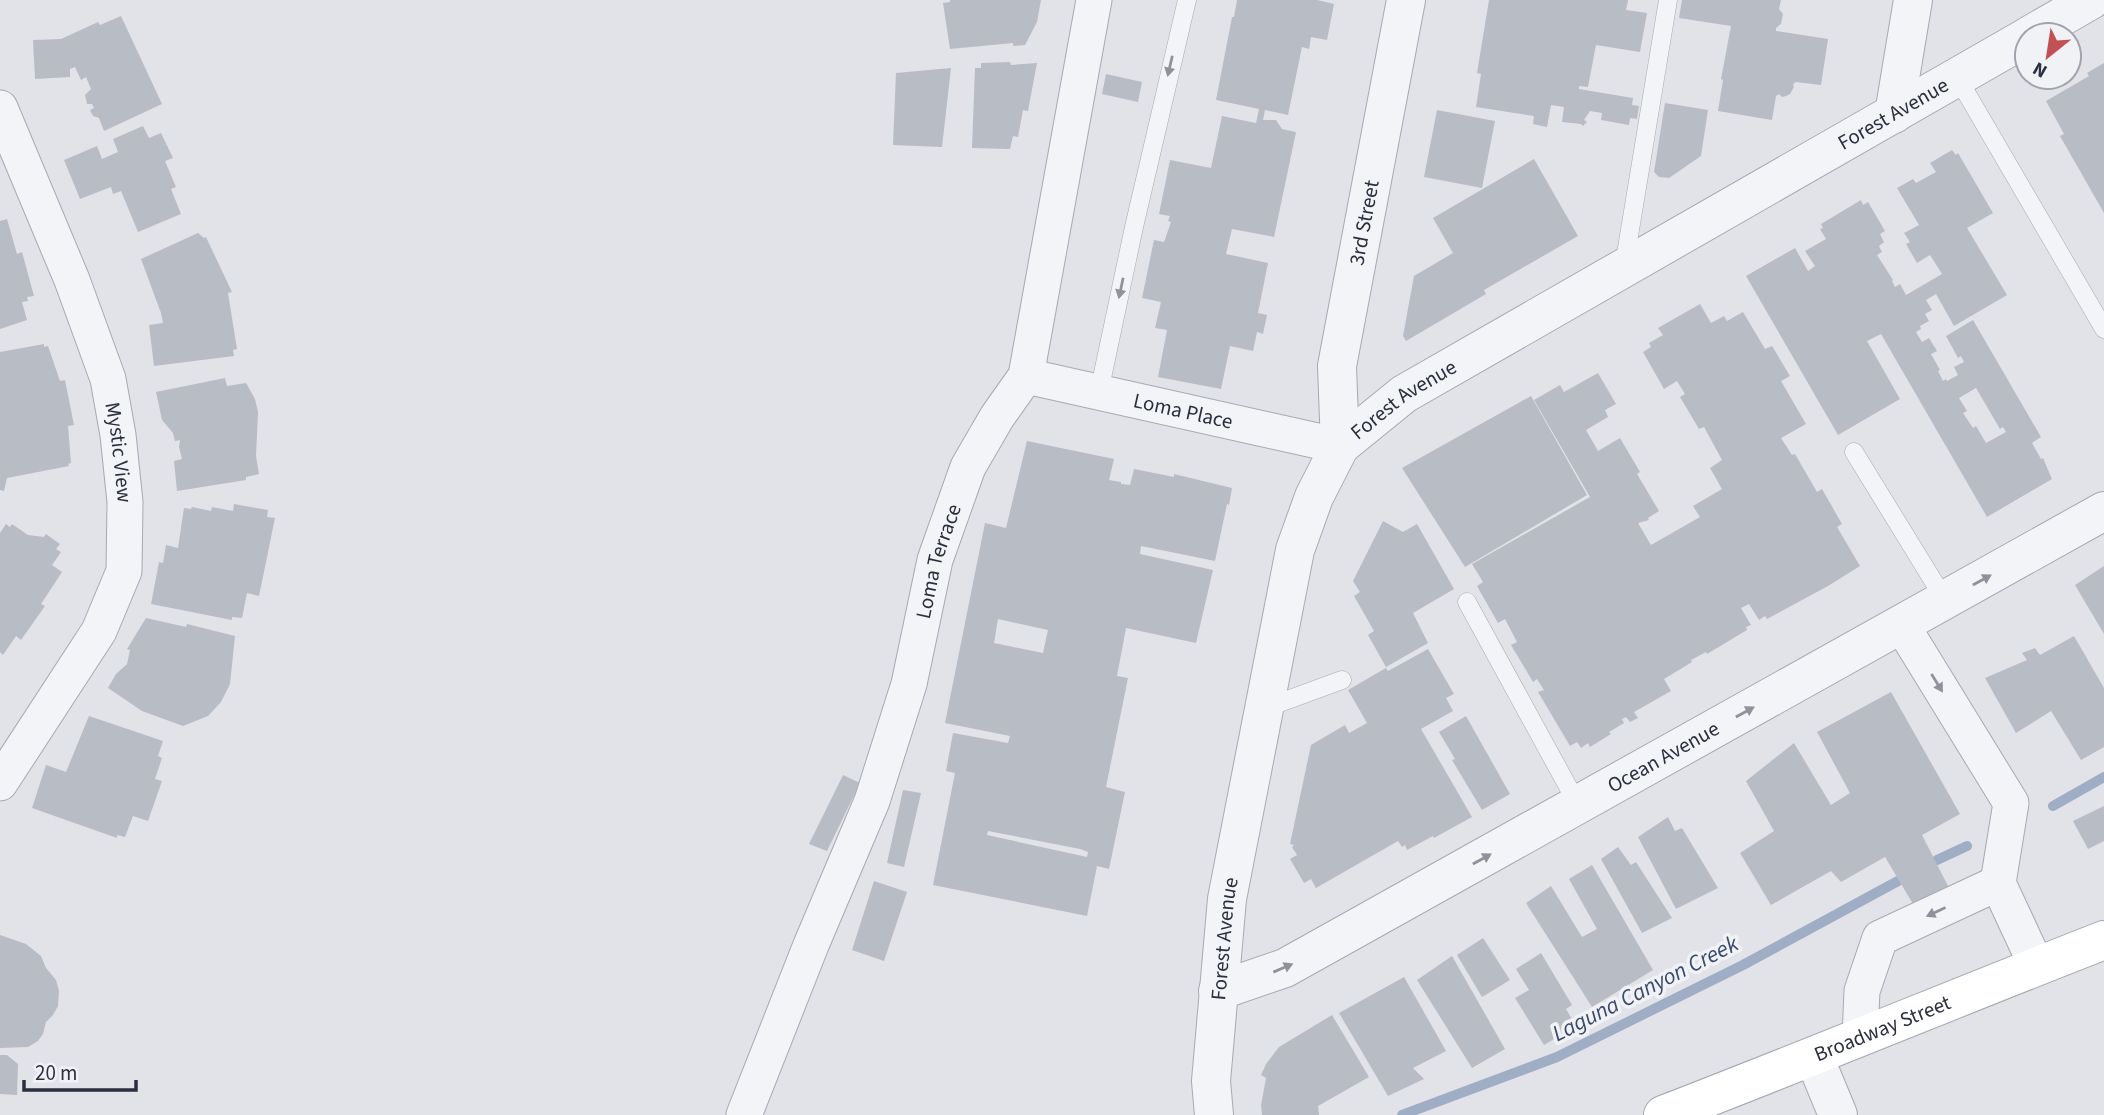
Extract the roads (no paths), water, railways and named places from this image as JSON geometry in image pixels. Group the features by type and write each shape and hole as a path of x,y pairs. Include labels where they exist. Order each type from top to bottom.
{"main road":[{"name":"Broadway Street","path":"1663,1115 2104,940"}],"street":[{"name":"Loma Terrace","path":"744,1115 811,945 872,801 909,684 935,560 968,467 996,417 1026,376 1094,0"},
{"name":"3rd Street","path":"1340,446 1337,366 1406,0"},
{"path":"1894,114 1913,0"},
{"name":"Forest Avenue","path":"2055,21 2091,0"},
{"name":"Forest Avenue","path":"1214,1115 1211,1081 1227,899 1295,550 1314,497 1340,446 1404,394 2013,45"},
{"name":"Mystic View","path":"0,108 72,280 108,379 118,435 125,502 124,571 99,631 0,783"},
{"name":"Loma Place","path":"1026,376 1340,446"},
{"name":"Ocean Avenue","path":"1219,991 1285,968 2104,511"},
{"path":"1901,624 2011,803 1998,883 2037,967"},
{"path":"1860,1037 1862,991 1880,938 1998,883"},
{"path":"1814,1057 1838,1115"}],"lane":[{"path":"1099,391 1133,227 1187,0"},
{"path":"1624,268 1668,0"},
{"path":"1957,77 2104,329"},
{"path":"1854,452 1945,600"},
{"path":"1467,602 1578,805"},
{"path":"1263,709 1342,680"}],"waterway":[{"path":"2053,806 2104,777"},
{"path":"1937,860 1967,846"},
{"name":"Laguna Canyon Creek","path":"1402,1115 1557,1057 1743,965 1898,881"}]}
